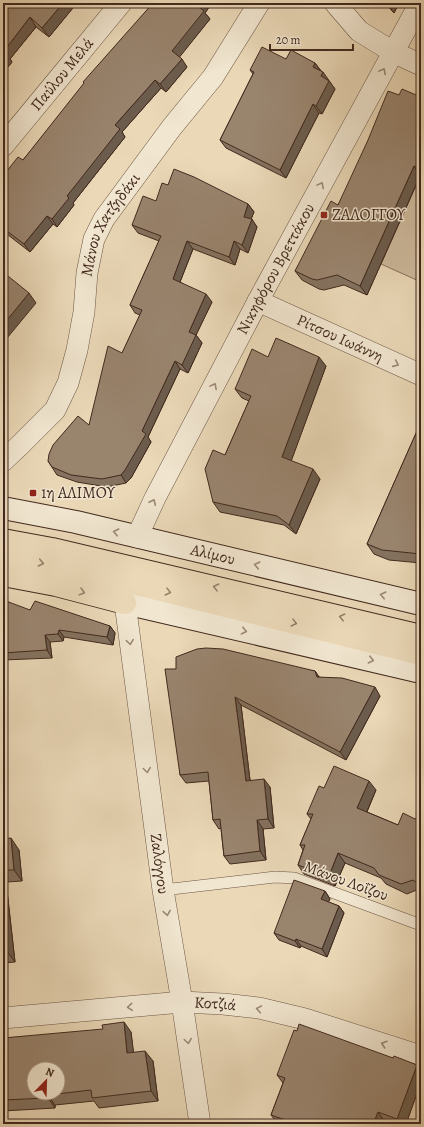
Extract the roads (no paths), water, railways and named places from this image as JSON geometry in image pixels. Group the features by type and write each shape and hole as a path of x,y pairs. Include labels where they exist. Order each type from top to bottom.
{"highway":[{"path":"3,540 60,551 421,636"},
{"path":"3,556 149,587 421,654"},
{"path":"3,575 56,585 125,603"}],"main road":[{"name":"Αλίμου","path":"3,508 69,521 421,604"},
{"path":"125,603 421,672"}],"street":[{"name":"Παύλου Μελά","path":"3,146 121,3"},
{"name":"Μάνου Χατζηδάκι","path":"3,461 55,410 68,383 77,350 84,312 87,273 94,239 104,219 172,127 212,77 259,3"},
{"path":"335,3 359,31 393,52 421,65"},
{"name":"Νικηφόρου Βρεττάκου","path":"137,537 155,498 258,301 420,3"},
{"name":"Ρίτσου Ιωάννη","path":"258,301 421,375"},
{"name":"Ζαλόγγου","path":"125,603 163,890 182,1002 200,1124"},
{"name":"Κοτζιά","path":"3,1018 182,1002 223,1004 258,1008 305,1019 420,1055"}],"lane":[{"name":"Μάνου Λοΐζου","path":"163,890 275,877 294,878 421,925"}],"place":[{"name":"ΖΑΛΟΓΓΟΥ","path":"324,215"},
{"name":"1η ΑΛΙΜΟΥ","path":"33,493"}]}
